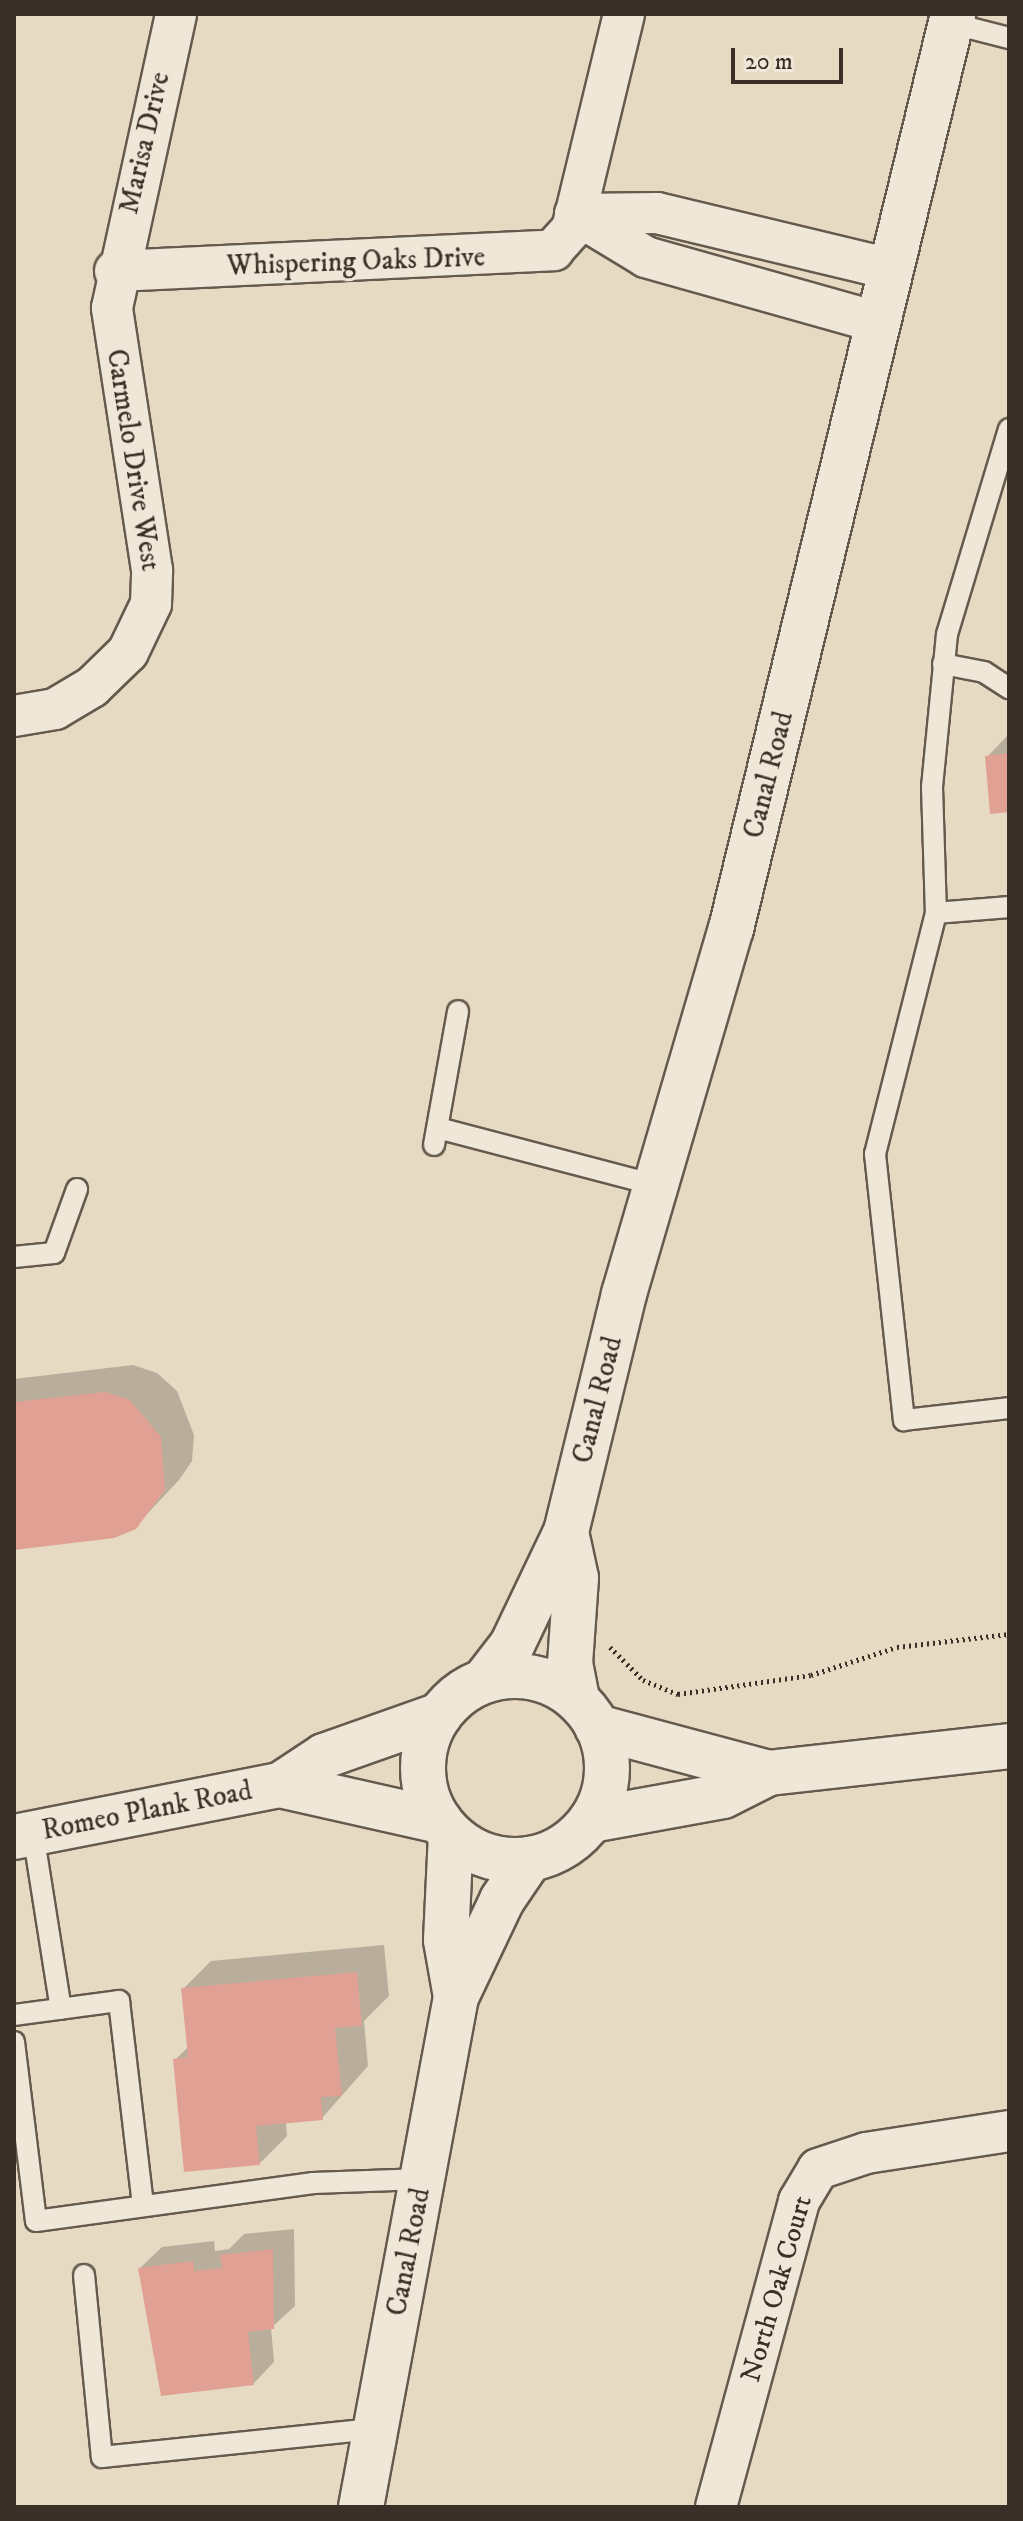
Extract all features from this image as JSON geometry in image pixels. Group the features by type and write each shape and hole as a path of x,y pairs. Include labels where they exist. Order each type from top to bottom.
{"street":[{"name":"Marisa Drive","path":"115,271 176,14"},
{"path":"575,214 624,14"},
{"name":"Canal Road","path":"485,1680 512,1645 566,1532 656,1185 731,929 952,19"},
{"path":"575,214 657,213 891,269"},
{"name":"Whispering Oaks Drive","path":"115,271 534,255 564,240 575,214"},
{"path":"575,214 646,257 877,322"},
{"name":"Carmelo Drive West","path":"14,716 55,709 92,687 128,652 151,604 152,570 113,349 115,271"},
{"name":"Canal Road","path":"566,1532 576,1578 570,1663 587,1713"},
{"path":"587,1713 604,1791 591,1820 554,1852 530,1859 488,1855 446,1828 423,1768 440,1715 485,1680 528,1678 587,1713 769,1773"},
{"name":"Romeo Plank Road","path":"23,1835 280,1785 324,1756 440,1715"},
{"path":"591,1820 723,1796 769,1773 1009,1746"},
{"name":"Romeo Plank Road","path":"280,1785 446,1828"},
{"name":"Canal Road","path":"446,1828 446,1940 456,1997"},
{"name":"Canal Road","path":"361,2507 373,2429 456,1997 502,1900 530,1859"},
{"name":"North Oak Court","path":"716,2507 799,2201 818,2169 866,2153 1009,2131"}],"lane":[{"path":"952,19 1009,38"},
{"path":"1009,429 981,506 943,664 932,787 936,913 875,1154 904,1420 1009,1408"},
{"path":"943,664 984,672 1009,688"},
{"path":"936,913 1009,907"},
{"path":"458,1011 436,1137 656,1185"},
{"path":"14,1257 54,1253 77,1189"},
{"path":"23,1835 61,2009"},
{"path":"14,2015 119,2001 143,2206"},
{"path":"14,2042 36,2221 313,2183 423,2179"},
{"path":"84,2275 102,2457 373,2429"}],"path":[{"path":"598,1642 658,1690 678,1694 811,1675 897,1647 1009,1634"}],"building":[{"path":"1009,753 1009,812 990,814 985,756"},
{"path":"105,1392 130,1400 161,1437 165,1490 136,1529 114,1538 14,1550 14,1402"},
{"path":"357,1972 362,2026 335,2028 342,2096 321,2097 323,2120 256,2126 260,2165 184,2172 173,2059 188,2057 181,1988"},
{"path":"273,2249 274,2329 248,2332 254,2385 161,2396 138,2268 193,2261 194,2271 222,2268 220,2255"}]}
